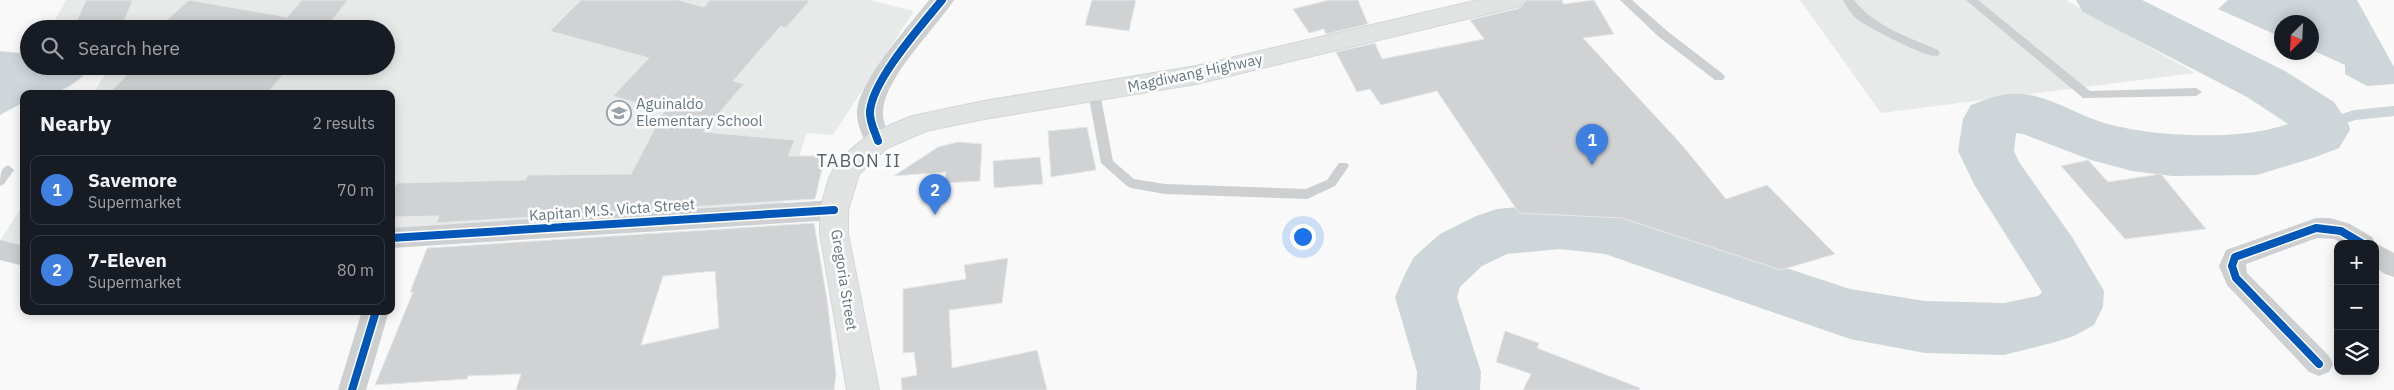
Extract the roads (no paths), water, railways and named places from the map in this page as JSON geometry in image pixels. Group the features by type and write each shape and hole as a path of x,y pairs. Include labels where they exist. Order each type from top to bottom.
{"main road":[{"name":"Magdiwang Highway","path":"878,140 921,124 966,114 1196,75 1512,0"},
{"name":"Gregoria Street","path":"863,390 834,234 834,210 843,178 849,167 878,140"}],"street":[{"path":"878,140 871,122 870,109 874,96 914,36 942,0"},
{"name":"Kapitan M.S. Victa Street","path":"395,245 834,210"},
{"path":"2319,364 2236,278 2232,266 2235,257 2316,228 2330,227 2346,231 2358,240"},
{"path":"0,250 20,255"},
{"path":"2379,256 2394,267"},
{"path":"352,390 375,315"}],"lane":[{"path":"1625,0 1663,34 1718,76"},
{"path":"1848,0 1860,16 1891,34 1934,53"},
{"path":"1971,0 2087,95 2196,92"},
{"path":"1094,93 1107,163 1131,183 1165,190 1306,194 1331,184 1343,166"},
{"path":"0,182 8,170"}],"waterway":[{"path":"1448,390 1449,372 1426,297 1435,274 1461,250 1497,232 1560,226 1608,232 1850,314 1925,327 2004,329 2052,318 2072,307 2073,291 2051,254 1995,171 1986,151 1990,119 2008,113 2030,115 2091,140 2132,151 2172,155 2257,154 2293,144 2319,134 2322,130 2322,125 2315,116 2266,84 2101,0"},
{"path":"2322,125 2355,115 2394,111"}],"place":[{"name":"Aguinaldo Elementary School","path":"619,113"},
{"name":"Savemore","path":"1592,165"},
{"name":"7-Eleven","path":"935,215"}],"district":[{"name":"TABON II","path":"859,161"}]}
